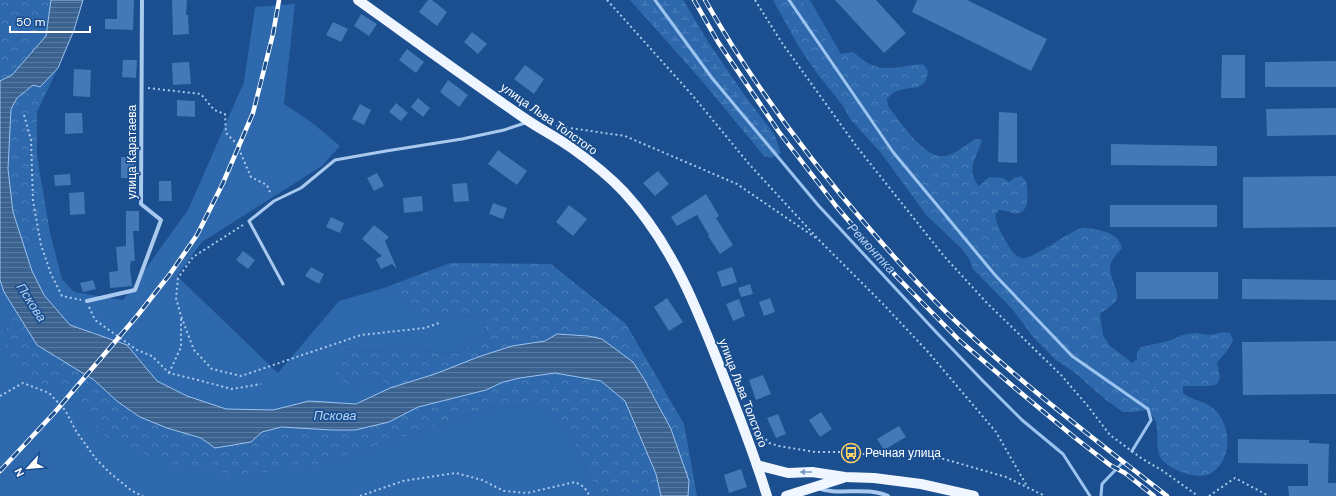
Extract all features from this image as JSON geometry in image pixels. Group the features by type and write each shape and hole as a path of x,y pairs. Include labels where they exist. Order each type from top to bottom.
{"main road":[{"name":"улица Льва Толстого","path":"358,0 529,121 572,148 602,172 623,192 648,222 668,253 687,287 757,465 767,496"},
{"path":"757,465 788,473 812,472 845,477 874,478 921,484 974,496"},
{"path":"786,496 845,477"}],"street":[{"name":"улица Каратаева","path":"87,301 134,290 160,220 141,204 142,0"},
{"path":"816,486 824,493 834,495 878,492 888,496"}],"lane":[{"path":"283,284 249,221 274,201 301,188 335,160 386,150 469,138 504,130 529,121"}],"path":[{"path":"607,0 693,96 749,164 820,241 883,304 929,353 996,432 1027,486"},
{"path":"755,0 782,44 858,147 943,255 986,302 1061,376 1087,405 1110,435 1141,458 1163,471 1198,496"},
{"path":"142,87 201,94 214,110 225,114 226,133 239,146 251,177 267,185 274,201"},
{"path":"24,115 31,140 33,201 40,245 51,274 62,296 87,301 94,320 138,350 152,356 169,373 232,389 261,384"},
{"path":"551,125 624,136 737,184 820,241"},
{"path":"249,221 193,257 178,278 176,298 181,316 194,350 212,369 241,376 361,336 425,328 439,323"},
{"path":"169,373 181,347 181,316"},
{"path":"0,396 23,383 49,393 65,410 76,432 96,459 132,491 143,496"},
{"path":"746,402 762,435 769,443 778,446 815,452 840,452 875,455 909,453 944,458 1006,477 1045,496"},
{"path":"360,496 403,481 456,474 482,480 504,491 528,493 575,482 584,488 590,496"},
{"path":"1209,496 1235,478 1269,496"}],"green space":[{"path":"0,0 51,0 46,36 12,75 0,81"},
{"path":"630,0 683,0 709,43 743,93 774,134 781,153 771,158 764,156 702,81"},
{"path":"773,0 802,0 833,50 841,54 853,52 870,64 881,68 924,65 928,71 923,84 918,87 899,90 893,93 887,99 888,106 913,138 929,152 937,156 949,155 975,139 982,140 972,169 975,180 979,186 989,177 1003,178 1009,182 1014,178 1021,176 1026,181 1027,203 1025,208 1018,213 999,210 995,215 1003,236 1011,250 1017,256 1022,258 1034,255 1082,228 1103,231 1113,235 1117,239 1122,248 1111,262 1110,270 1117,292 1117,299 1112,306 1100,314 1103,335 1110,346 1132,363 1137,359 1137,352 1141,347 1169,341 1182,335 1195,333 1209,335 1223,332 1230,333 1233,340 1217,363 1220,378 1217,384 1211,386 1183,386 1183,393 1187,396 1213,408 1222,419 1225,427 1227,443 1224,459 1213,472 1208,475 1195,476 1180,472 1168,465 1160,457 1156,425 1148,410 1123,412 1106,400 1074,372 1056,360 1034,338 1013,310 973,269 969,258 960,247 927,216 881,153 851,120 843,106 816,72 799,47"},
{"path":"802,0 810,0 841,54 833,50"},
{"path":"295,4 284,104 310,121 340,146 322,166 202,242 177,276 278,373 339,301 384,288 407,301 423,313 453,317 480,316 487,332 460,352 439,353 397,346 381,352 343,349 352,385 372,374 390,388 356,404 309,401 273,410 226,409 187,396 157,381 127,345 70,325 44,295 32,271 24,247 50,233 62,279 74,292 123,300 188,210 244,82 255,7"},
{"path":"58,68 37,112 37,156 50,233 24,247 13,212 8,169 11,109 17,99 33,85 40,86"},
{"path":"450,263 551,264 626,324 684,424 697,496 688,496 689,481 671,429 644,379 557,334 545,341 512,346 478,357 435,374 390,388 372,374 352,385 334,379 343,349 381,352 397,346 439,353 460,352 487,332 480,316 453,317 423,313 407,301 384,288"},
{"path":"0,280 4,292 15,308 5,333 5,359 22,377 65,394 108,439 326,463 496,406 538,407 568,430 599,494 611,496 0,496"},
{"path":"15,308 37,345 94,380 118,402 140,417 167,428 201,438 215,448 251,442 262,432 281,427 389,422 418,407 486,390 503,382 520,378 555,373 601,381 625,401 656,474 661,496 611,496 599,494 568,430 537,407 496,406 326,463 246,475 176,468 108,439 65,394 22,377 4,359 5,333"}],"water":[{"name":"Пскова","path":"51,0 83,0 74,30 58,68 40,87 33,85 17,98 11,109 8,169 13,212 32,271 44,295 70,325 127,345 157,381 187,396 226,409 273,410 309,401 356,404 390,388 435,374 478,357 512,346 545,341 557,334 588,336 602,339 633,362 644,379 671,429 689,481 688,496 661,496 656,474 625,401 601,381 555,373 520,378 503,382 486,390 418,407 389,422 355,430 281,427 262,432 251,442 215,448 201,438 167,428 140,417 118,402 94,380 37,345 4,292 0,280 0,81 12,75 46,36"}],"building":[{"path":"117,0 134,0 133,30 105,29 105,19 117,19"},
{"path":"172,0 187,0 186,15 188,15 189,34 173,35"},
{"path":"428,0 432,0 447,12 437,26 419,12"},
{"path":"835,0 876,0 906,33 884,53"},
{"path":"917,0 967,0 1047,39 1031,71 912,12"},
{"path":"361,14 377,24 369,36 354,26"},
{"path":"333,22 348,29 341,42 326,35"},
{"path":"472,32 487,44 478,54 464,42"},
{"path":"407,49 424,62 416,73 399,60"},
{"path":"1222,55 1245,55 1245,98 1221,98"},
{"path":"123,60 137,60 136,78 122,77"},
{"path":"1336,61 1336,87 1265,87 1265,62"},
{"path":"189,62 191,84 173,85 172,63"},
{"path":"525,65 544,79 534,94 514,79"},
{"path":"74,69 91,70 90,97 73,96"},
{"path":"448,80 468,95 459,107 440,92"},
{"path":"418,98 430,108 423,117 411,107"},
{"path":"177,100 195,101 195,117 177,116"},
{"path":"396,103 408,113 401,121 389,112"},
{"path":"360,104 371,110 364,125 352,119"},
{"path":"1336,108 1336,135 1267,136 1266,109"},
{"path":"999,112 1017,113 1017,163 998,162"},
{"path":"65,113 82,113 83,133 65,134"},
{"path":"1111,144 1217,146 1217,166 1111,165"},
{"path":"498,150 527,171 517,185 488,164"},
{"path":"121,157 136,157 136,178 121,178"},
{"path":"658,171 669,184 655,196 643,183"},
{"path":"377,173 384,186 374,191 367,178"},
{"path":"70,174 71,185 55,186 54,175"},
{"path":"1336,176 1336,227 1243,228 1243,177"},
{"path":"159,181 171,181 172,201 159,201"},
{"path":"467,183 469,201 454,202 452,184"},
{"path":"84,192 85,214 70,215 69,193"},
{"path":"706,194 719,216 716,218 733,245 720,254 697,215 677,226 671,217"},
{"path":"422,196 423,211 404,213 403,198"},
{"path":"493,203 507,208 503,219 489,214"},
{"path":"569,205 587,219 573,236 556,222"},
{"path":"1110,205 1217,205 1217,227 1110,227"},
{"path":"126,211 139,211 139,231 133,231 135,261 131,261 130,267 132,286 110,288 109,272 118,271 116,247 126,246"},
{"path":"331,217 344,223 340,233 326,227"},
{"path":"374,225 389,237 385,241 397,269 392,264 381,269 376,259 382,256 362,239"},
{"path":"243,251 255,260 248,269 236,260"},
{"path":"311,267 324,274 319,284 305,276"},
{"path":"732,267 737,282 722,287 717,272"},
{"path":"1136,272 1218,272 1218,299 1136,299"},
{"path":"1242,279 1336,280 1336,300 1242,299"},
{"path":"93,280 96,289 83,292 80,283"},
{"path":"750,284 753,294 741,297 738,288"},
{"path":"667,298 683,322 669,331 654,307"},
{"path":"770,298 775,312 764,316 759,302"},
{"path":"739,299 745,316 733,321 726,304"},
{"path":"1336,341 1336,394 1243,395 1242,342"},
{"path":"763,375 771,394 756,400 749,380"},
{"path":"821,412 832,429 820,437 809,420"},
{"path":"778,414 786,434 776,438 767,418"},
{"path":"899,426 906,437 884,450 877,439"},
{"path":"1238,439 1309,440 1309,443 1329,444 1328,483 1336,483 1336,496 1289,496 1288,486 1308,486 1308,464 1238,463"},
{"path":"741,469 747,487 729,493 724,475"}],"waterway":[{"name":"Ремонтка","path":"655,0 712,78 818,205 983,381 1022,420 1063,454 1090,496"},
{"path":"789,0 893,152 995,275 1072,356 1148,409 1151,420 1132,451"},
{"path":"1101,496 1102,484 1123,462"}],"railway":[{"path":"0,471 55,412 137,316 170,274 197,235 223,183 253,113 273,34 279,0"},
{"path":"694,0 718,42 779,132 836,206 896,276 959,340 1015,388 1110,465 1125,473 1154,496"},
{"path":"705,0 741,60 781,118 846,201 914,280 950,316 1012,372 1167,496"}],"place":[{"name":"Речная улица","path":"851,453"}]}
